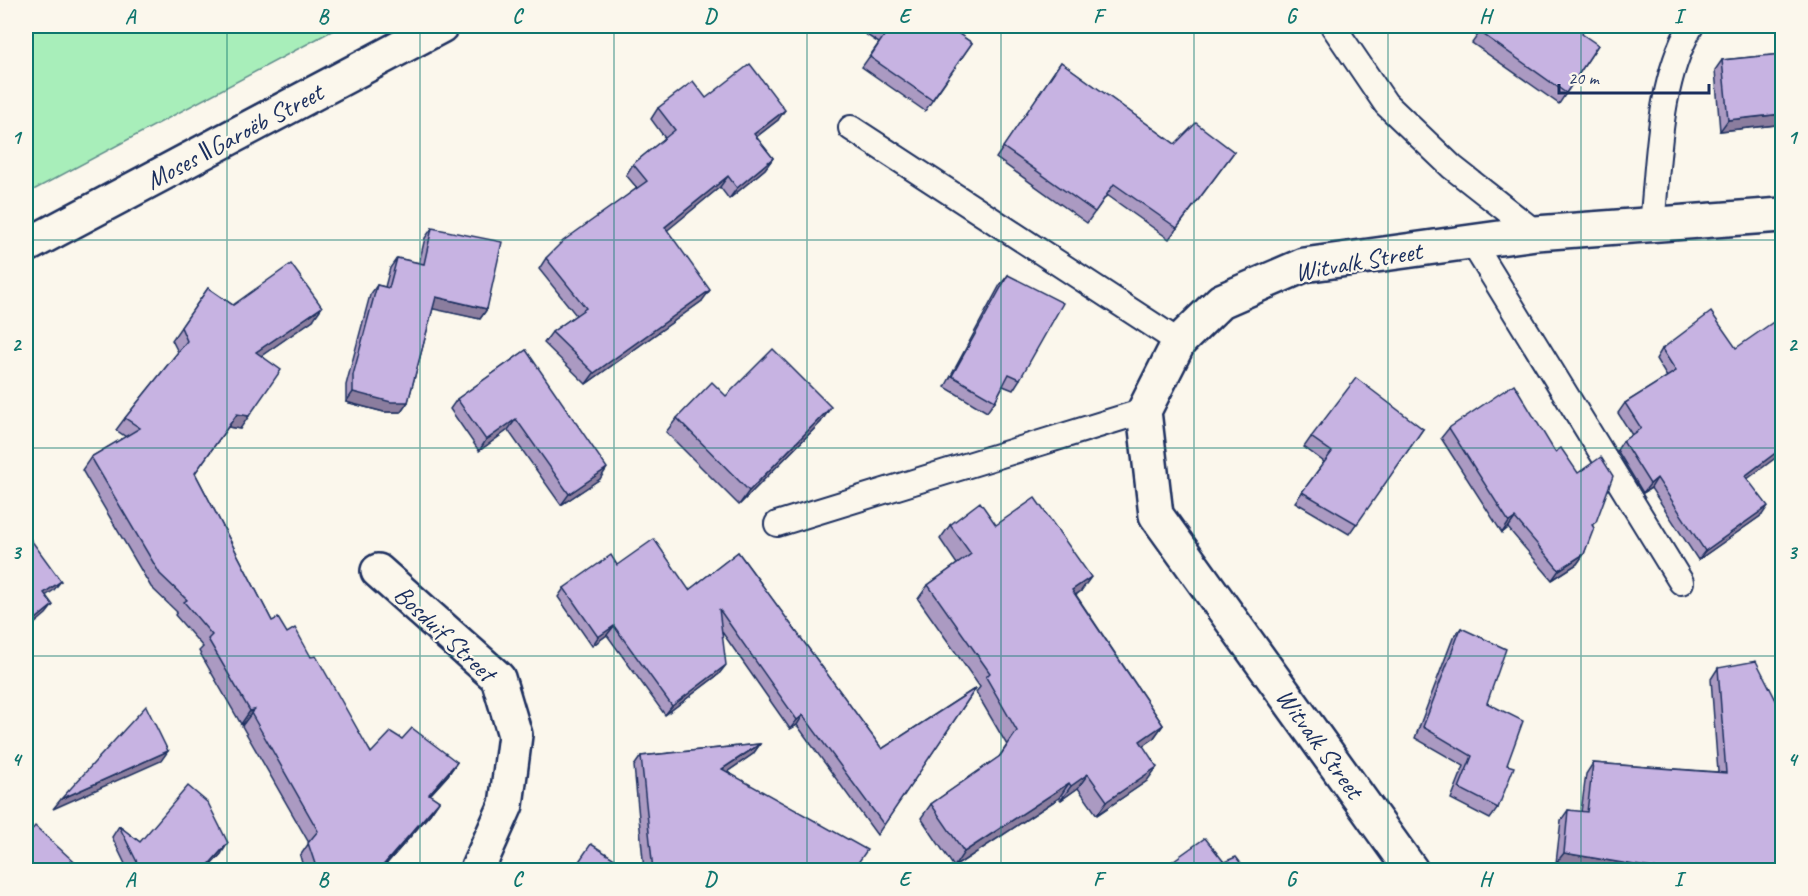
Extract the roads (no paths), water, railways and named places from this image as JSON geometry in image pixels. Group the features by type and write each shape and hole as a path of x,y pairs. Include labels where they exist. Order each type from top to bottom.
{"street":[{"name":"Moses ǁGaroëb Street","path":"26,246 441,26"},
{"name":"Witvalk Street","path":"1411,870 1156,515 1144,411 1179,342 1221,301 1304,265 1536,233 1782,215"},
{"name":"Bosduif Street","path":"378,571 498,678 515,735 506,805 477,870"}],"lane":[{"path":"1333,26 1386,104 1452,167 1536,233"},
{"path":"1652,225 1665,101 1677,50 1691,26"},
{"path":"851,128 1179,342"},
{"path":"1472,242 1681,582"},
{"path":"777,524 1144,411"}]}
